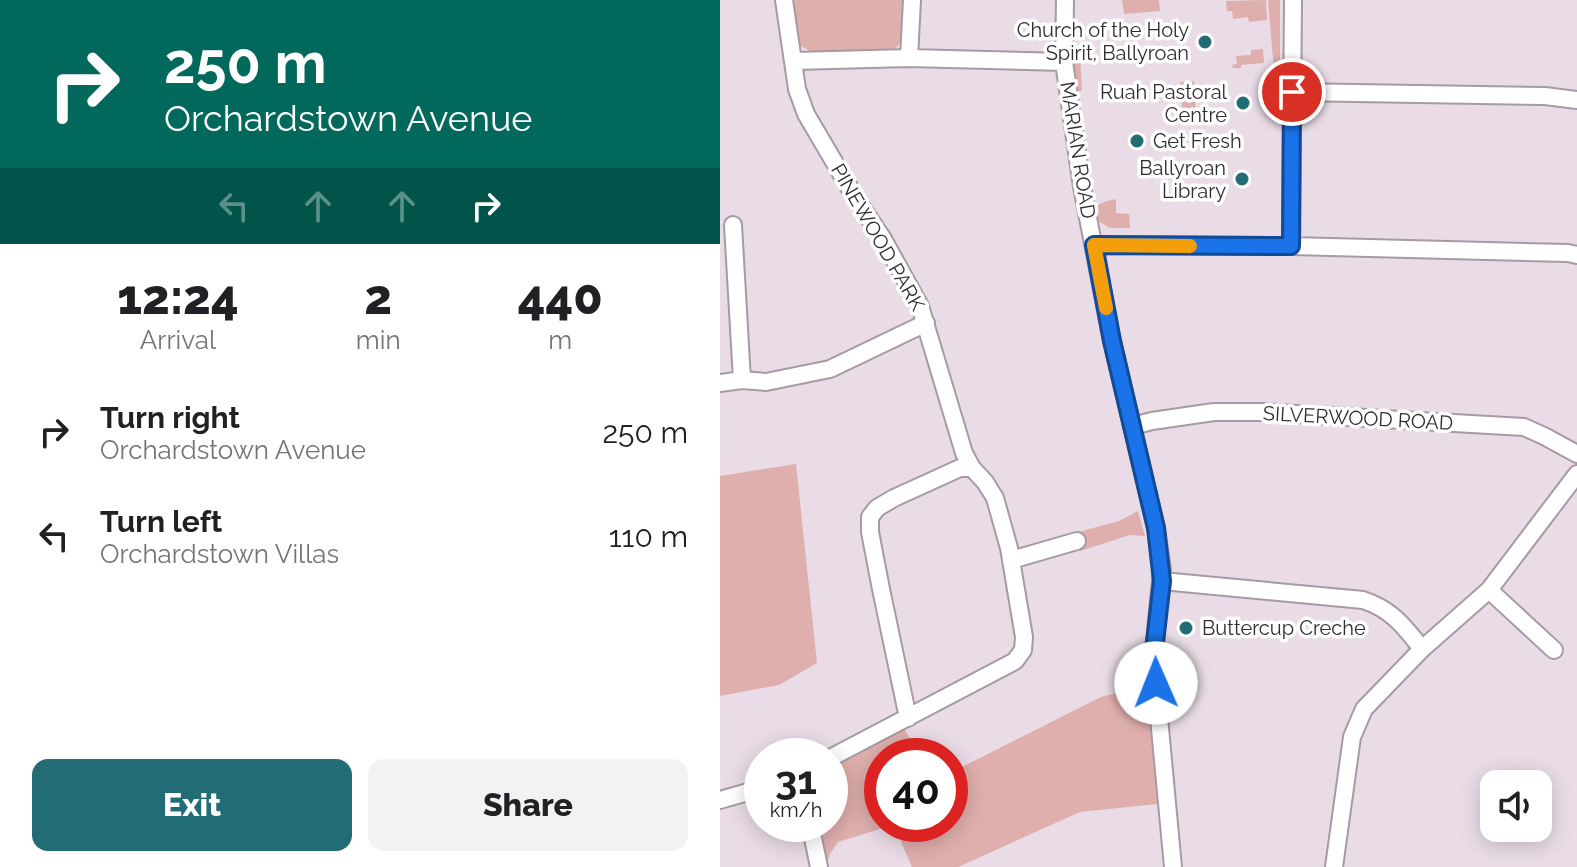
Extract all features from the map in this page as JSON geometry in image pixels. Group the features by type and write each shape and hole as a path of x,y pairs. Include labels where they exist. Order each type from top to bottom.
{"street":[{"name":"PINEWOOD PARK","path":"784,0 797,89 806,114 920,306 964,453 995,498 1011,560 1024,637 1023,650 1015,661 908,718"},
{"path":"909,58 912,0"},
{"name":"MARIAN ROAD","path":"1065,0 1064,62 1075,143 1112,341 1156,528 1162,581 1154,651 1155,675 1173,867"},
{"path":"1291,246 1293,0"},
{"path":"794,61 909,58 1064,62"},
{"path":"1292,92 1545,96 1577,100"},
{"path":"733,225 742,380"},
{"path":"1094,245 1291,246 1577,255"},
{"path":"720,383 742,380 766,382 830,369 926,323"},
{"name":"SILVERWOOD ROAD","path":"1133,426 1214,412 1238,412 1509,426 1524,427 1577,454"},
{"path":"848,749 908,718 870,532 870,517 877,508 894,498 960,468 972,468"},
{"path":"1334,867 1352,737 1364,709 1422,649 1489,590 1577,474"},
{"path":"1011,560 1077,541"},
{"path":"1162,581 1363,600 1379,605 1395,617 1422,649"},
{"path":"1489,590 1554,650"},
{"path":"720,800 744,793"},
{"path":"814,842 819,867"}],"shaded area":[{"path":"792,0 903,0 902,38 888,53 812,52 799,45"},
{"path":"1122,0 1159,0 1160,11 1124,14"},
{"path":"1266,0 1267,20 1249,22 1248,17 1233,19 1232,11 1227,11 1226,1"},
{"path":"1268,0 1280,0 1280,70 1274,71"},
{"path":"1263,49 1264,63 1233,68 1232,65 1237,64 1236,56 1251,55 1251,50"},
{"path":"1080,56 1082,91 1074,91 1070,61"},
{"path":"1194,81 1196,115 1183,121 1180,82"},
{"path":"1116,199 1116,213 1129,214 1130,228 1110,228 1096,220 1097,207"},
{"path":"796,464 817,663 779,685 720,696 720,476"},
{"path":"1138,511 1145,536 1130,535 1080,551 1075,533 1119,521"},
{"path":"1156,683 1167,803 1080,812 958,867 912,867 902,842 968,842 968,764 1101,697"},
{"path":"903,726 909,738 880,738"},
{"path":"864,746 864,834 848,839 848,755"},
{"path":"817,842 838,842 830,854 826,867"}],"slow traffic":[{"path":"1106,308 1094,245 1190,246"}],"place":[{"name":"Church of the Holy Spirit, Ballyroan","path":"1205,42"},
{"name":"Ruah Pastoral Centre","path":"1243,103"},
{"name":"Get Fresh","path":"1137,141"},
{"name":"Ballyroan Library","path":"1242,179"},
{"name":"Buttercup Creche","path":"1186,628"}],"route":[{"path":"1156,683 1154,651 1162,570 1156,528 1112,341 1094,245 1291,246 1292,92"}]}
